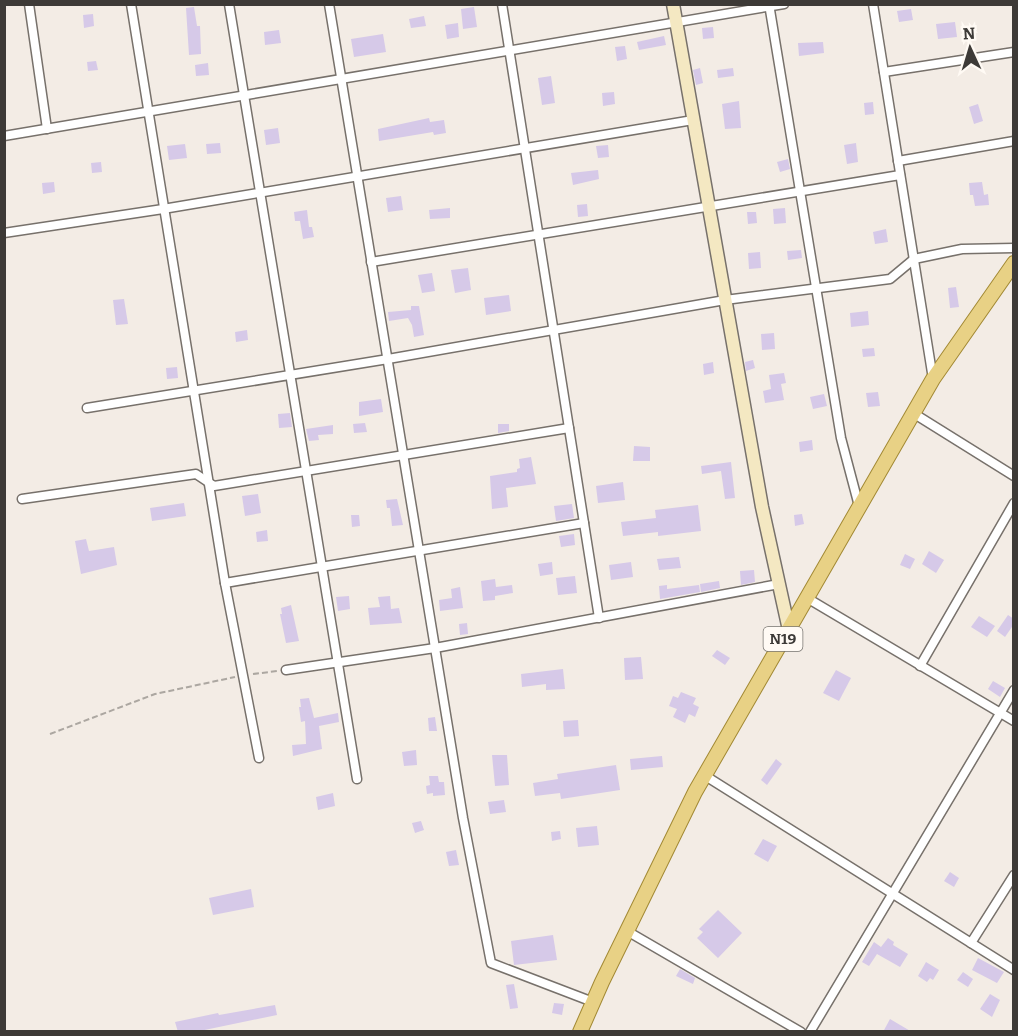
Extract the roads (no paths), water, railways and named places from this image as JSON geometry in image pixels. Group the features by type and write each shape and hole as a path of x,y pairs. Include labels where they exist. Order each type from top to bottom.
{"main road":[{"name":"N19","path":"580,1032 627,931 705,775 933,379 1014,263"}],"street":[{"path":"29,4 47,129"},
{"path":"131,4 207,481 259,758"},
{"path":"229,4 357,779"},
{"path":"329,4 463,818 491,963 593,1002"},
{"path":"502,4 599,618"},
{"path":"673,4 762,507 789,630"},
{"path":"4,136 784,4"},
{"path":"873,4 933,379"},
{"path":"770,6 841,438 859,507"},
{"path":"884,72 1014,52"},
{"path":"4,232 163,209 693,120"},
{"path":"898,161 1014,141"},
{"path":"371,262 900,176"},
{"path":"87,408 388,359 725,300 890,279 914,259 962,249 1014,248"},
{"path":"914,413 1014,476"},
{"path":"22,499 196,474 214,486 569,428"},
{"path":"920,666 1014,503"},
{"path":"225,583 584,523"},
{"path":"286,670 435,648 779,584"},
{"path":"807,598 1014,721"},
{"path":"810,1032 1014,690"},
{"path":"705,775 1014,970"},
{"path":"971,943 1014,875"},
{"path":"627,931 801,1032"}]}
